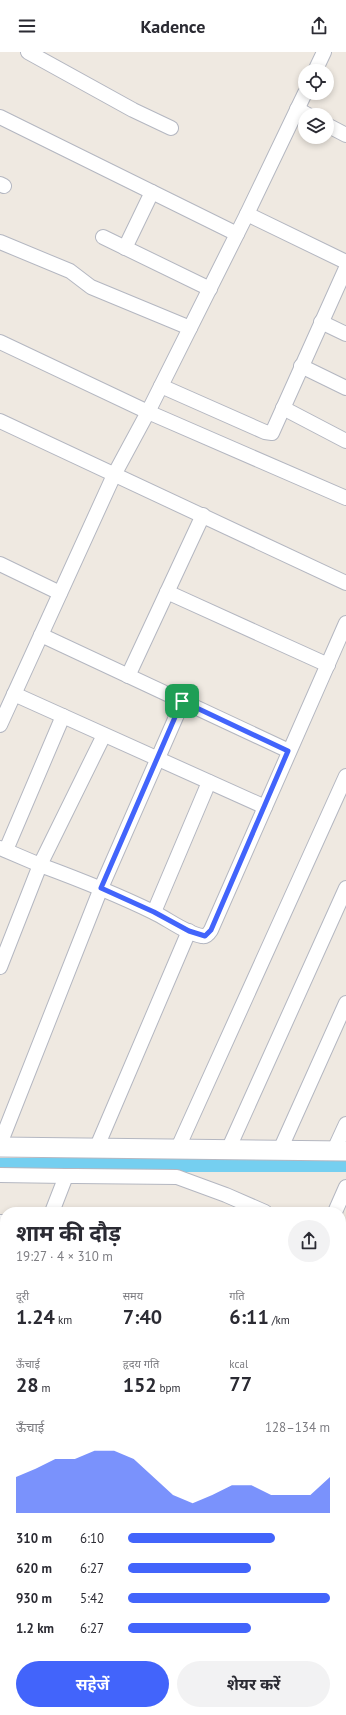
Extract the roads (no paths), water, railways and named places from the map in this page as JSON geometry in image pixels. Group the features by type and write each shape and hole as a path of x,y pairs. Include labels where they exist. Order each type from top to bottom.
{"street":[{"path":"28,52 133,110 171,128"},
{"path":"318,64 324,52"},
{"path":"1,119 237,234"},
{"path":"0,725 114,475 148,412 247,214 298,121"},
{"path":"334,129 346,135"},
{"path":"125,248 152,192"},
{"path":"247,214 346,262"},
{"path":"103,237 210,289"},
{"path":"0,242 70,272 91,287 190,328"},
{"path":"161,386 268,433 272,433 346,268"},
{"path":"321,322 346,334"},
{"path":"0,342 148,412 346,498"},
{"path":"301,366 346,388"},
{"path":"283,408 346,441"},
{"path":"0,421 346,583"},
{"path":"128,676 203,515"},
{"path":"0,564 60,593"},
{"path":"167,592 328,665"},
{"path":"63,716 3,849 101,888 154,912 189,931 205,936 211,930 265,808 288,751 346,623"},
{"path":"41,635 288,751"},
{"path":"14,694 265,808"},
{"path":"0,1144 101,888 182,701"},
{"path":"0,967 6,936 104,735"},
{"path":"177,1150 346,776"},
{"path":"154,912 209,782"},
{"path":"228,1150 346,888"},
{"path":"96,1150 189,931"},
{"path":"280,1150 346,1003"},
{"path":"0,1147 96,1150 340,1150 346,1124"},
{"path":"0,1175 177,1177 254,1207"},
{"path":"54,1207 66,1176"},
{"path":"340,1205 346,1187"}],"waterway":[{"path":"0,1165 346,1165"}]}
